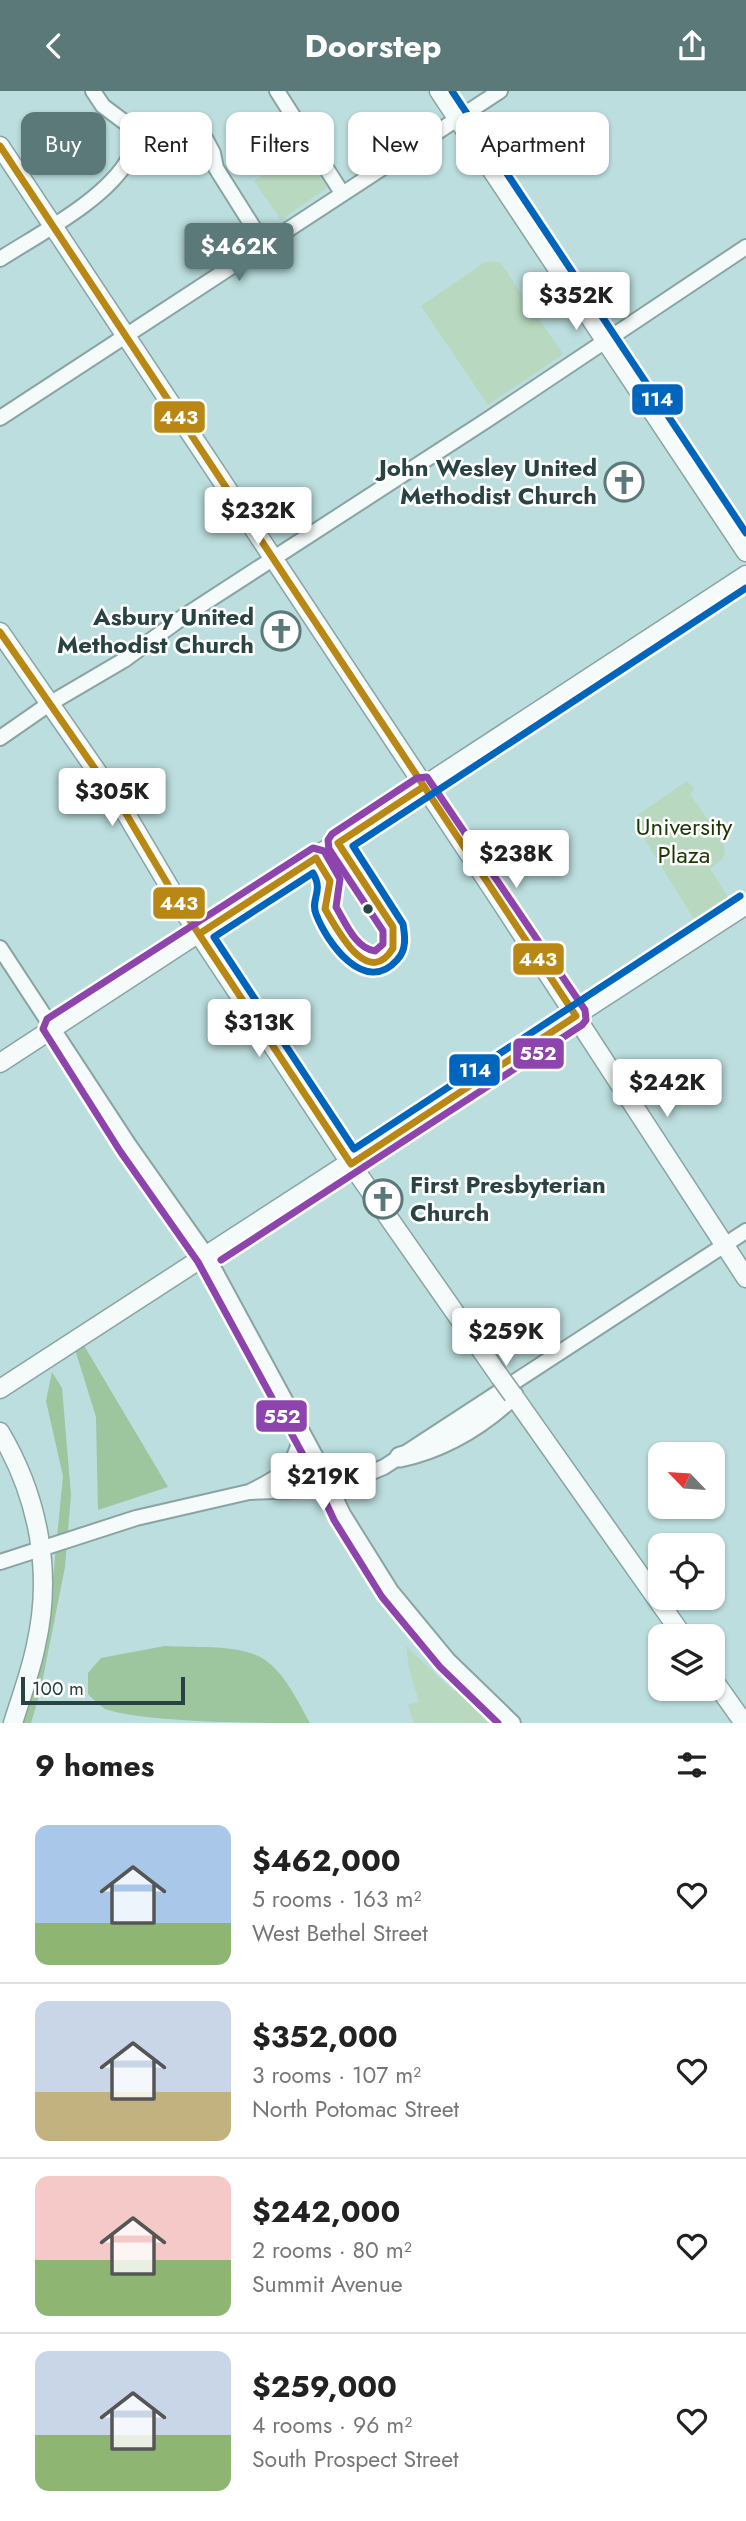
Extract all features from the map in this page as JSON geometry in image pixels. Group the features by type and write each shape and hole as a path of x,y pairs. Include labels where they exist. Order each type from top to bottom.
{"highway":[{"path":"400,1457 425,1452 446,1442 497,1410 513,1395"}],"main road":[{"path":"439,91 456,116"},
{"path":"0,146 576,1016 746,1278"},
{"path":"495,175 746,552"},
{"path":"0,1063 746,575"},
{"path":"0,632 125,813 199,934 351,1164 674,1624"},
{"path":"0,1389 351,1164 746,905"},
{"path":"0,1432 26,1485 42,1549 42,1613 36,1646 13,1723"},
{"path":"725,1696 744,1723"}],"street":[{"path":"93,91 103,106 120,119"},
{"path":"277,91 342,193"},
{"path":"468,112 500,91"},
{"path":"0,418 456,120"},
{"path":"212,151 216,168 265,246"},
{"path":"0,259 100,193 120,171"},
{"path":"0,738 49,704 124,660 273,558 746,247"},
{"path":"0,948 129,1145 207,1257 349,1524 391,1591 448,1660 513,1723"},
{"path":"0,1562 136,1518 249,1492 331,1489 384,1467 746,1231"},
{"path":"249,1492 285,1470 294,1461 302,1432"}],"green space":[{"path":"263,175 319,175 328,187 281,220 254,181"},
{"path":"485,262 500,262 563,354 488,405 421,306"},
{"name":"University Plaza","path":"687,781 694,789 690,794 723,841 725,855 710,869 731,902 697,924 632,819"},
{"path":"82,1342 168,1487 98,1510 96,1417 74,1346"},
{"path":"52,1372 62,1388 71,1495 65,1567 40,1693 31,1723 17,1723 53,1578 63,1476 46,1401"},
{"path":"165,1646 215,1647 262,1658 284,1679 310,1723 204,1721 124,1714 105,1709 88,1694 88,1673 101,1658"},
{"path":"406,1646 490,1723 414,1723 408,1705 419,1702"}],"transit line":[{"name":"114","path":"452,91 746,533"},
{"name":"443","path":"0,146 576,1016 351,1164 183,910 125,812 0,632"},
{"name":"114","path":"740,896 354,1149 214,937 313,873 317,885 316,914 338,951 360,969 372,972 385,970 397,960 404,947 403,924 353,846 746,588"},
{"name":"552","path":"221,1260 586,1020 585,1010 427,777 417,778 332,834 328,840 329,849 383,931 383,944 375,951 362,945 347,927 336,907 340,879 324,851 313,848 47,1019 43,1029 120,1151 198,1262 308,1464 334,1520 382,1597 440,1667 498,1723"},
{"name":"443","path":"199,934 316,858 330,881 325,909 337,929 354,952 364,959 374,962 383,959 393,948 393,927 338,843 423,787"}],"place":[{"name":"John Wesley United Methodist Church","path":"624,482"},
{"name":"Asbury United Methodist Church","path":"281,631"},
{"name":"First Presbyterian Church","path":"383,1199"}]}
